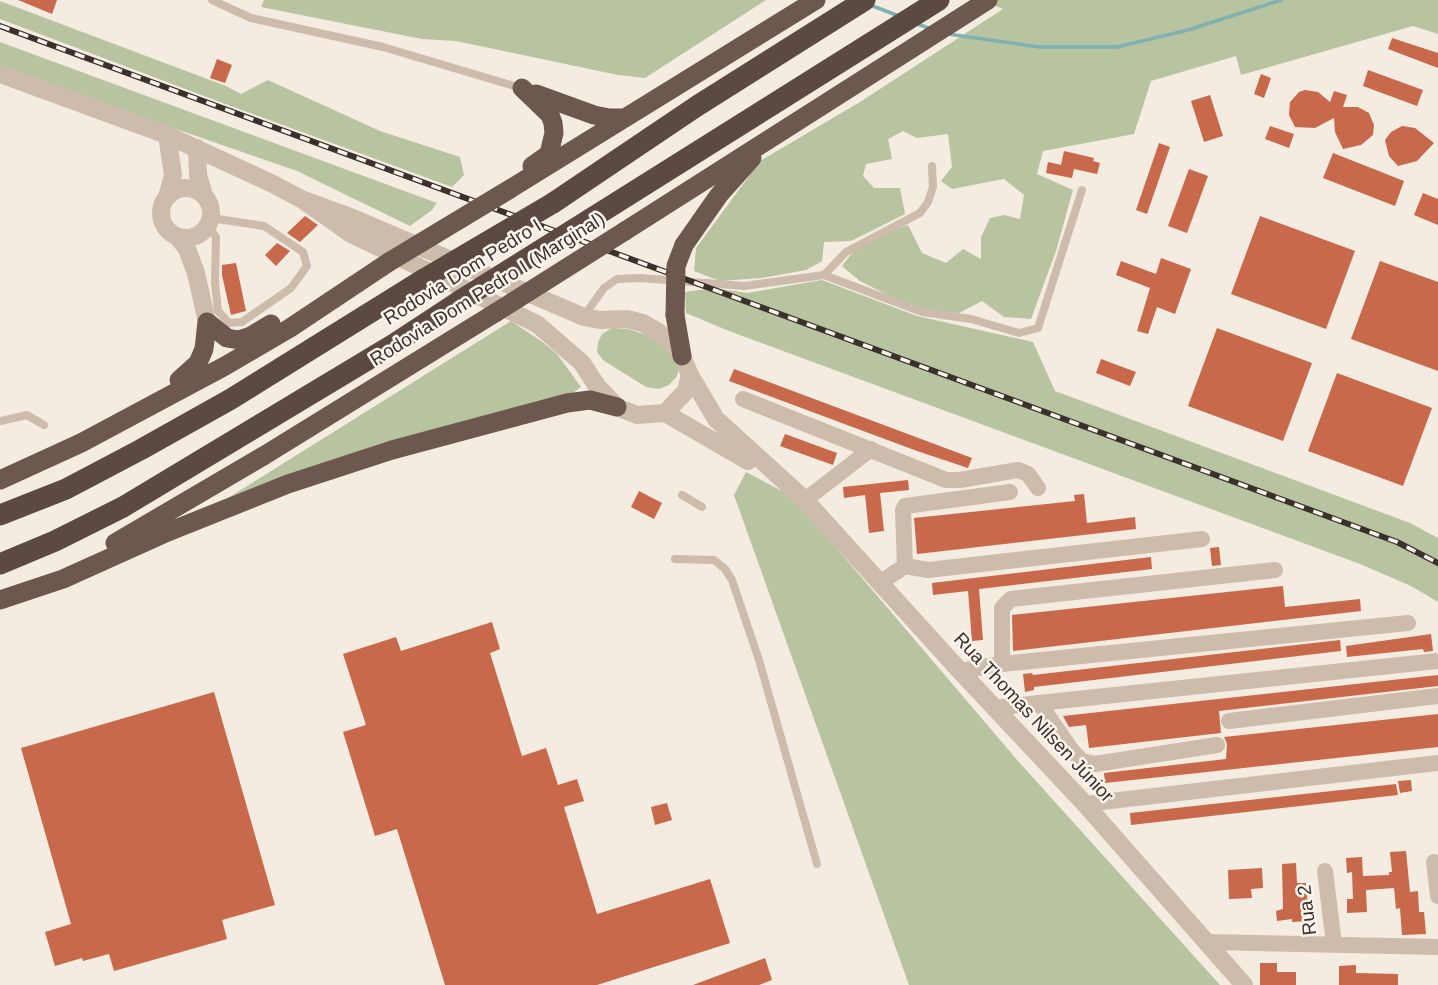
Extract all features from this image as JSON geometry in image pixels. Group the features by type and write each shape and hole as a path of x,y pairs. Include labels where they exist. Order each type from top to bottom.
{"highway":[{"path":"0,480 81,443 290,328 389,262 816,0"},
{"name":"Rodovia Dom Pedro I","path":"0,515 66,489 232,399 553,203 697,106 865,0"},
{"name":"Rodovia Dom Pedro I","path":"0,564 55,541 123,507 394,344 939,0"},
{"name":"Rodovia Dom Pedro I (Marginal)","path":"0,599 128,536 265,456 989,0"},
{"path":"522,88 594,115 625,118"},
{"path":"510,189 526,171 549,154 554,133 550,115 522,88"},
{"path":"682,356 675,315 676,265 684,245 700,220 740,170 778,132"},
{"path":"207,322 228,338 239,340 251,336 340,285 356,285"},
{"path":"137,412 194,369 204,348 207,322"},
{"path":"0,599 63,579 163,534 288,484 392,450 566,403 590,400 617,407"}],"street":[{"path":"0,75 167,135 301,199 353,218 592,319"},
{"path":"167,135 173,175 167,197"},
{"path":"196,273 196,242 207,225 211,210 198,176 197,148"},
{"path":"204,195 189,188 173,191 163,203 161,217 166,230 178,237 187,249 196,273 207,322"},
{"path":"301,199 351,234 537,324 582,363 597,386 617,407"},
{"path":"178,237 191,238 207,225"},
{"name":"Rua Thomas Nilsen Júnior","path":"592,319 627,319 643,323 673,344 716,419 734,444"},
{"path":"665,413 686,391 690,376"},
{"path":"743,399 946,480 1018,470 1028,474 1038,488"},
{"name":"Rua Thomas Nilsen Júnior","path":"617,407 637,415 665,413 734,444 805,500 1085,804 1244,985"},
{"path":"805,500 871,449"},
{"path":"905,566 905,506 1010,492"},
{"path":"881,582 905,566 928,570 1202,539"},
{"path":"1002,664 1002,608 1011,599 1275,570"},
{"path":"960,671 1002,664 1408,623"},
{"path":"995,708 1438,661"},
{"path":"1229,721 1438,696"},
{"path":"1039,703 1082,761 1095,764 1217,746"},
{"path":"1085,804 1438,763"},
{"path":"1434,862 1438,896"},
{"name":"Rua 2","path":"1325,871 1334,944"},
{"path":"1208,942 1438,947"}],"lane":[{"path":"212,0 251,18 383,47 522,88"},
{"path":"824,275 845,252 920,214 933,187 932,166"},
{"path":"592,319 604,289 617,279 640,278 744,286 824,275 922,312 971,319 1019,333 1038,328 1082,190"},
{"path":"207,225 264,226 303,252 307,266 291,288 242,322 229,323 218,311 215,284 216,237 207,225"},
{"path":"0,421 27,415 44,425"},
{"path":"682,495 702,507"},
{"path":"675,559 714,560 725,569 732,580 759,660 817,864"}],"green space":[{"path":"264,0 766,0 645,78 618,75 456,41 422,39 261,7"},
{"path":"1438,0 1438,34 1413,26 1241,75 1236,56 1151,81 1134,134 1043,151 1037,174 1073,190 1056,251 1031,319 1004,317 982,301 959,313 917,310 860,281 842,266 860,243 908,225 922,253 946,263 963,249 981,259 981,237 990,218 1004,215 1020,219 1024,195 1004,179 952,189 941,181 952,167 948,134 917,138 903,131 888,139 892,159 866,164 863,176 874,188 900,188 905,214 851,241 824,242 822,261 806,270 762,278 720,281 694,271 696,248 760,161 860,102 1003,9 986,2"},
{"path":"0,1 241,94 268,80 380,131 460,157 464,175 452,187 220,102 0,19"},
{"path":"0,42 437,203 410,226 297,171 0,68"},
{"path":"822,280 917,316 1033,342 1055,391 1410,523 1438,538 1438,602 1411,586 1360,564 686,313 685,292 713,288 747,293"},
{"path":"511,321 557,354 581,387 569,396 501,411 421,434 212,508"},
{"path":"612,328 628,329 667,344 680,364 677,376 669,385 659,389 646,387 603,360 597,352 598,342 602,334"},
{"path":"746,472 793,497 1018,761 1220,985 909,985 734,495"}],"building":[{"path":"18,0 57,0 52,14"},
{"path":"1392,38 1438,53 1438,68 1388,49"},
{"path":"217,59 232,65 225,83 210,78"},
{"path":"1368,70 1423,90 1417,106 1363,86"},
{"path":"1261,74 1271,78 1264,98 1254,94"},
{"path":"1334,91 1347,95 1343,107 1358,107 1369,113 1374,125 1373,135 1361,145 1343,149 1335,132 1334,118 1315,128 1295,127 1289,115 1290,102 1299,92 1318,92 1330,102"},
{"path":"1210,95 1223,136 1204,142 1191,101"},
{"path":"1270,126 1294,134 1289,148 1265,139"},
{"path":"1402,126 1415,128 1434,143 1417,161 1398,166 1389,156 1385,140 1391,132"},
{"path":"1159,143 1170,147 1147,214 1136,210"},
{"path":"1064,151 1094,158 1093,161 1100,163 1097,174 1074,169 1072,178 1046,173 1048,162 1061,165"},
{"path":"1333,153 1404,181 1395,206 1323,178"},
{"path":"1189,169 1208,176 1187,233 1168,226"},
{"path":"1423,193 1438,199 1438,225 1414,215"},
{"path":"305,216 318,225 300,242 287,233"},
{"path":"1260,216 1355,251 1326,329 1231,294"},
{"path":"277,243 290,251 276,266 265,255"},
{"path":"1161,258 1191,269 1175,314 1157,307 1148,334 1137,331 1150,288 1116,275 1121,261 1156,274"},
{"path":"1380,261 1438,282 1438,371 1351,339"},
{"path":"236,263 246,311 231,315 222,265"},
{"path":"1217,328 1312,363 1283,441 1188,406"},
{"path":"1101,359 1136,372 1130,386 1096,373"},
{"path":"734,369 972,458 968,468 729,381"},
{"path":"1337,373 1432,408 1403,486 1308,451"},
{"path":"785,434 837,453 833,465 780,446"},
{"path":"908,480 909,490 880,493 884,531 869,533 865,495 844,498 843,487"},
{"path":"639,491 662,503 654,519 631,507"},
{"path":"1084,494 1087,523 1135,517 1136,529 917,554 914,518 1075,501 1074,495"},
{"path":"1219,547 1221,565 1212,566 1210,548"},
{"path":"1151,557 1152,569 979,589 983,640 972,641 968,591 933,595 932,583"},
{"path":"1283,586 1285,607 1360,599 1361,611 1013,651 1012,615"},
{"path":"492,622 500,649 490,653 522,756 546,748 558,785 577,779 584,801 564,807 597,914 710,879 730,943 597,985 445,985 397,829 375,836 343,732 366,725 343,654 396,637 401,651"},
{"path":"1431,634 1433,651 1424,652 1423,649 1347,657 1346,646"},
{"path":"1340,640 1341,651 1034,687 1034,690 1025,692 1023,674"},
{"path":"1438,675 1438,686 1219,711 1221,733 1089,748 1086,725 1069,727 1063,716"},
{"path":"214,692 275,905 222,920 227,939 114,971 109,954 55,966 45,932 71,924 21,748"},
{"path":"1438,714 1438,747 1105,783 1104,773 1226,759 1227,744 1224,737"},
{"path":"1411,780 1412,791 1400,793 1398,781"},
{"path":"1396,784 1398,795 1131,825 1130,813"},
{"path":"667,803 672,820 655,825 651,807"},
{"path":"1406,851 1410,892 1418,891 1419,912 1424,912 1426,934 1402,935 1400,908 1396,909 1394,888 1366,890 1367,912 1347,913 1347,899 1353,899 1352,872 1347,873 1346,858 1362,857 1363,876 1389,875 1389,872 1392,872 1390,852"},
{"path":"1296,863 1297,883 1306,883 1309,921 1277,921 1276,911 1283,909 1282,864"},
{"path":"1262,868 1263,888 1251,889 1252,898 1229,899 1228,870"},
{"path":"765,958 772,980 759,985 693,985"},
{"path":"1260,963 1277,963 1277,972 1296,972 1296,985 1260,985"},
{"path":"1356,965 1356,973 1398,974 1398,985 1339,985 1339,966"}],"waterway":[{"path":"948,34 1039,47 1117,47 1188,30 1281,0"},
{"path":"870,5 899,16"},
{"path":"915,23 931,29"}],"railway":[{"path":"0,26 1397,542 1438,563"}]}
